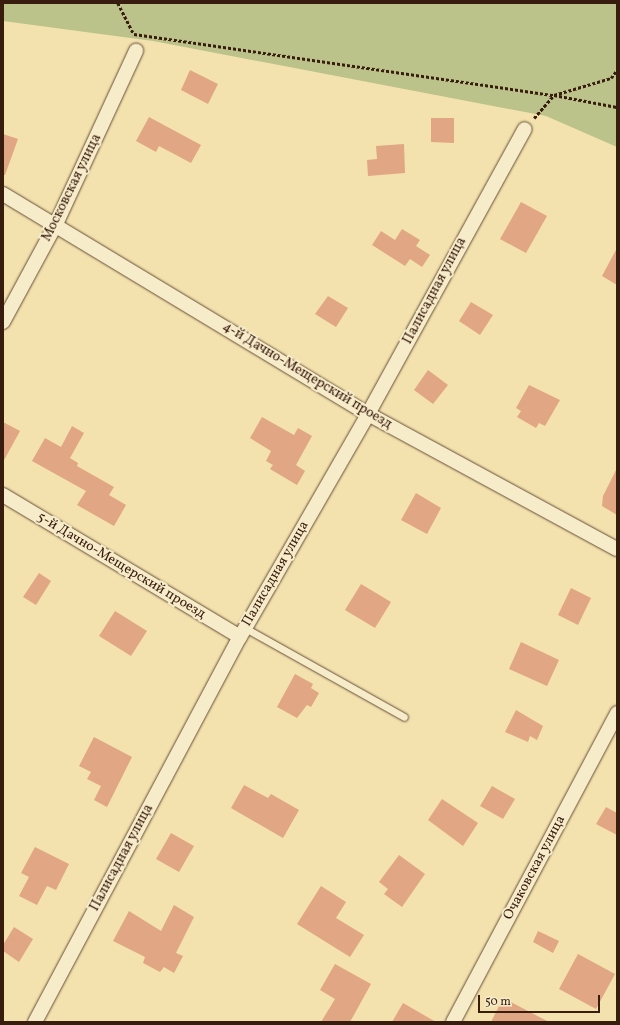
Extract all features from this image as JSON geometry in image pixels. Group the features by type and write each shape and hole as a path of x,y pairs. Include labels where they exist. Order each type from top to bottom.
{"street":[{"name":"Московская улица","path":"3,322 56,224 136,51"},
{"name":"Палисадная улица","path":"35,1022 242,632 368,414 525,129"},
{"name":"4-й Дачно-Мещерский проезд","path":"3,194 56,224 368,414 617,549"},
{"name":"5-й Дачно-Мещерский проезд","path":"3,495 242,632"},
{"name":"Очаковская улица","path":"453,1022 617,713"}],"lane":[{"path":"242,632 404,717"}],"path":[{"path":"118,3 134,34 136,51"},
{"path":"134,34 554,95 617,107"},
{"path":"525,129 554,95 611,78 617,70"}],"green space":[{"path":"3,3 617,3 617,147 546,116 153,41 3,21"}],"building":[{"path":"190,70 218,84 208,104 181,90"},
{"path":"149,117 201,145 191,163 159,146 156,152 136,141"},
{"path":"431,118 454,118 454,143 431,142"},
{"path":"3,134 18,139 5,175 3,175"},
{"path":"404,144 405,173 368,176 367,160 377,159 376,146"},
{"path":"521,202 547,216 526,253 500,239"},
{"path":"402,229 420,240 416,246 430,255 422,267 410,259 405,266 372,245 381,231 395,240"},
{"path":"617,248 617,285 602,276"},
{"path":"328,296 348,308 336,327 315,314"},
{"path":"471,302 493,315 480,335 459,321"},
{"path":"428,370 448,385 433,404 414,390"},
{"path":"529,385 560,400 545,426 539,423 536,428 517,417 521,411 516,408"},
{"path":"262,417 294,435 298,428 312,436 296,465 305,471 297,485 270,469 273,465 266,461 271,451 250,438"},
{"path":"3,422 20,431 3,462"},
{"path":"72,426 84,433 70,458 78,463 77,466 114,487 109,495 126,505 114,526 77,505 86,491 32,461 45,438 61,447"},
{"path":"617,468 617,515 602,506 603,496"},
{"path":"416,493 441,508 427,534 401,520"},
{"path":"39,573 51,581 36,605 23,597"},
{"path":"361,584 391,602 375,628 345,610"},
{"path":"571,588 591,598 578,625 558,615"},
{"path":"115,611 147,631 131,656 99,636"},
{"path":"521,642 559,660 547,686 509,669"},
{"path":"295,674 313,684 311,688 319,693 311,707 307,705 297,718 277,707"},
{"path":"516,710 543,726 537,740 530,736 528,742 505,732"},
{"path":"94,737 132,757 107,807 94,800 101,786 87,779 91,772 79,766"},
{"path":"244,785 268,798 271,794 299,810 283,838 231,808"},
{"path":"492,786 515,799 503,819 480,806"},
{"path":"442,799 478,823 463,846 428,820"},
{"path":"606,807 617,813 617,835 596,824"},
{"path":"171,833 194,846 179,872 156,859"},
{"path":"35,847 69,864 56,890 47,886 37,905 19,896 29,877 21,873"},
{"path":"399,855 425,874 402,907 384,894 388,889 379,882"},
{"path":"321,886 346,902 336,918 364,935 350,957 297,924"},
{"path":"174,905 194,917 176,953 183,956 174,973 164,967 160,972 143,963 145,957 113,941 129,911 161,931"},
{"path":"14,927 33,939 19,962 3,951 3,945"},
{"path":"538,931 559,941 553,953 533,942"},
{"path":"578,954 615,974 596,1009 559,989"},
{"path":"335,964 371,984 350,1022 321,1022 335,999 320,990"},
{"path":"503,998 549,1022 491,1022"},
{"path":"403,1003 436,1022 392,1022"}]}
